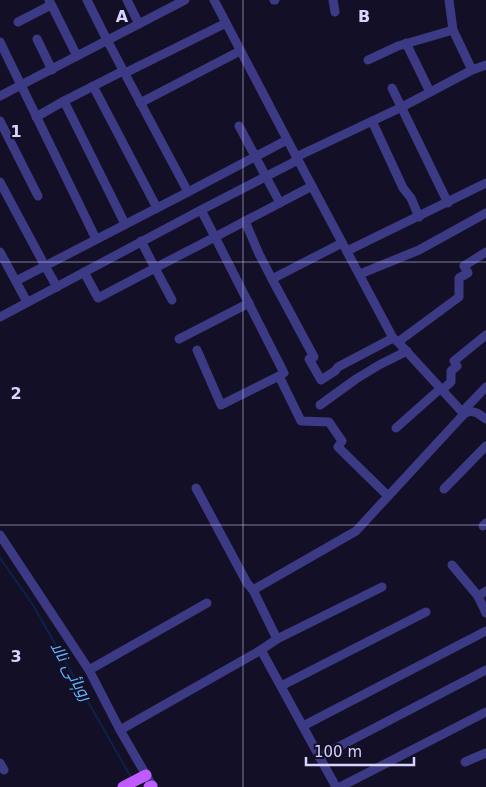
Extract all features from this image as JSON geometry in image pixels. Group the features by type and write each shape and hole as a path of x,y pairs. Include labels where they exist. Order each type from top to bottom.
{"main road":[{"path":"123,787 143,776"}],"street":[{"path":"87,0 188,192"},
{"path":"127,0 139,24"},
{"path":"0,96 139,24 168,4 185,0"},
{"path":"226,0 215,2 287,140 396,340 463,413"},
{"path":"333,0 335,12"},
{"path":"449,0 453,30 472,70"},
{"path":"18,22 50,2 77,56"},
{"path":"36,117 94,86 226,23"},
{"path":"368,60 406,43 453,30"},
{"path":"37,39 52,70"},
{"path":"0,42 96,239"},
{"path":"406,43 430,92"},
{"path":"140,103 240,51"},
{"path":"0,317 297,158 402,107 472,70 486,65"},
{"path":"94,86 157,208"},
{"path":"392,88 448,203"},
{"path":"64,101 125,224"},
{"path":"372,121 403,188 411,198 419,216"},
{"path":"0,122 38,196"},
{"path":"239,126 280,203"},
{"path":"16,281 287,140"},
{"path":"0,182 2,192 57,287"},
{"path":"272,279 448,203 486,183"},
{"path":"84,272 98,298 312,186"},
{"path":"198,350 221,405 284,373 201,210"},
{"path":"360,274 419,250 486,213"},
{"path":"245,221 259,254 314,357 309,359 321,380 338,367 396,340 459,297 459,278 468,272 464,266 486,252"},
{"path":"141,241 172,300"},
{"path":"0,252 27,302"},
{"path":"179,338 248,303"},
{"path":"396,428 452,382 451,371 457,366 454,361 486,335"},
{"path":"320,406 356,379 407,351"},
{"path":"280,376 301,421 329,422 342,441 338,447 388,496"},
{"path":"253,590 356,531 486,387"},
{"path":"463,413 470,411 486,419"},
{"path":"444,489 486,446"},
{"path":"196,488 247,583 253,590 277,639"},
{"path":"0,535 89,670 143,776 151,786"},
{"path":"452,566 482,594 486,613"},
{"path":"120,730 277,639 382,587"},
{"path":"89,670 207,603"},
{"path":"280,686 426,612"},
{"path":"303,726 486,631"},
{"path":"261,650 336,787"},
{"path":"319,757 486,670"},
{"path":"340,787 486,712"},
{"path":"465,762 486,753"}],"waterway":[{"name":"روہائی نالا","path":"0,558 33,605 132,779"}]}
